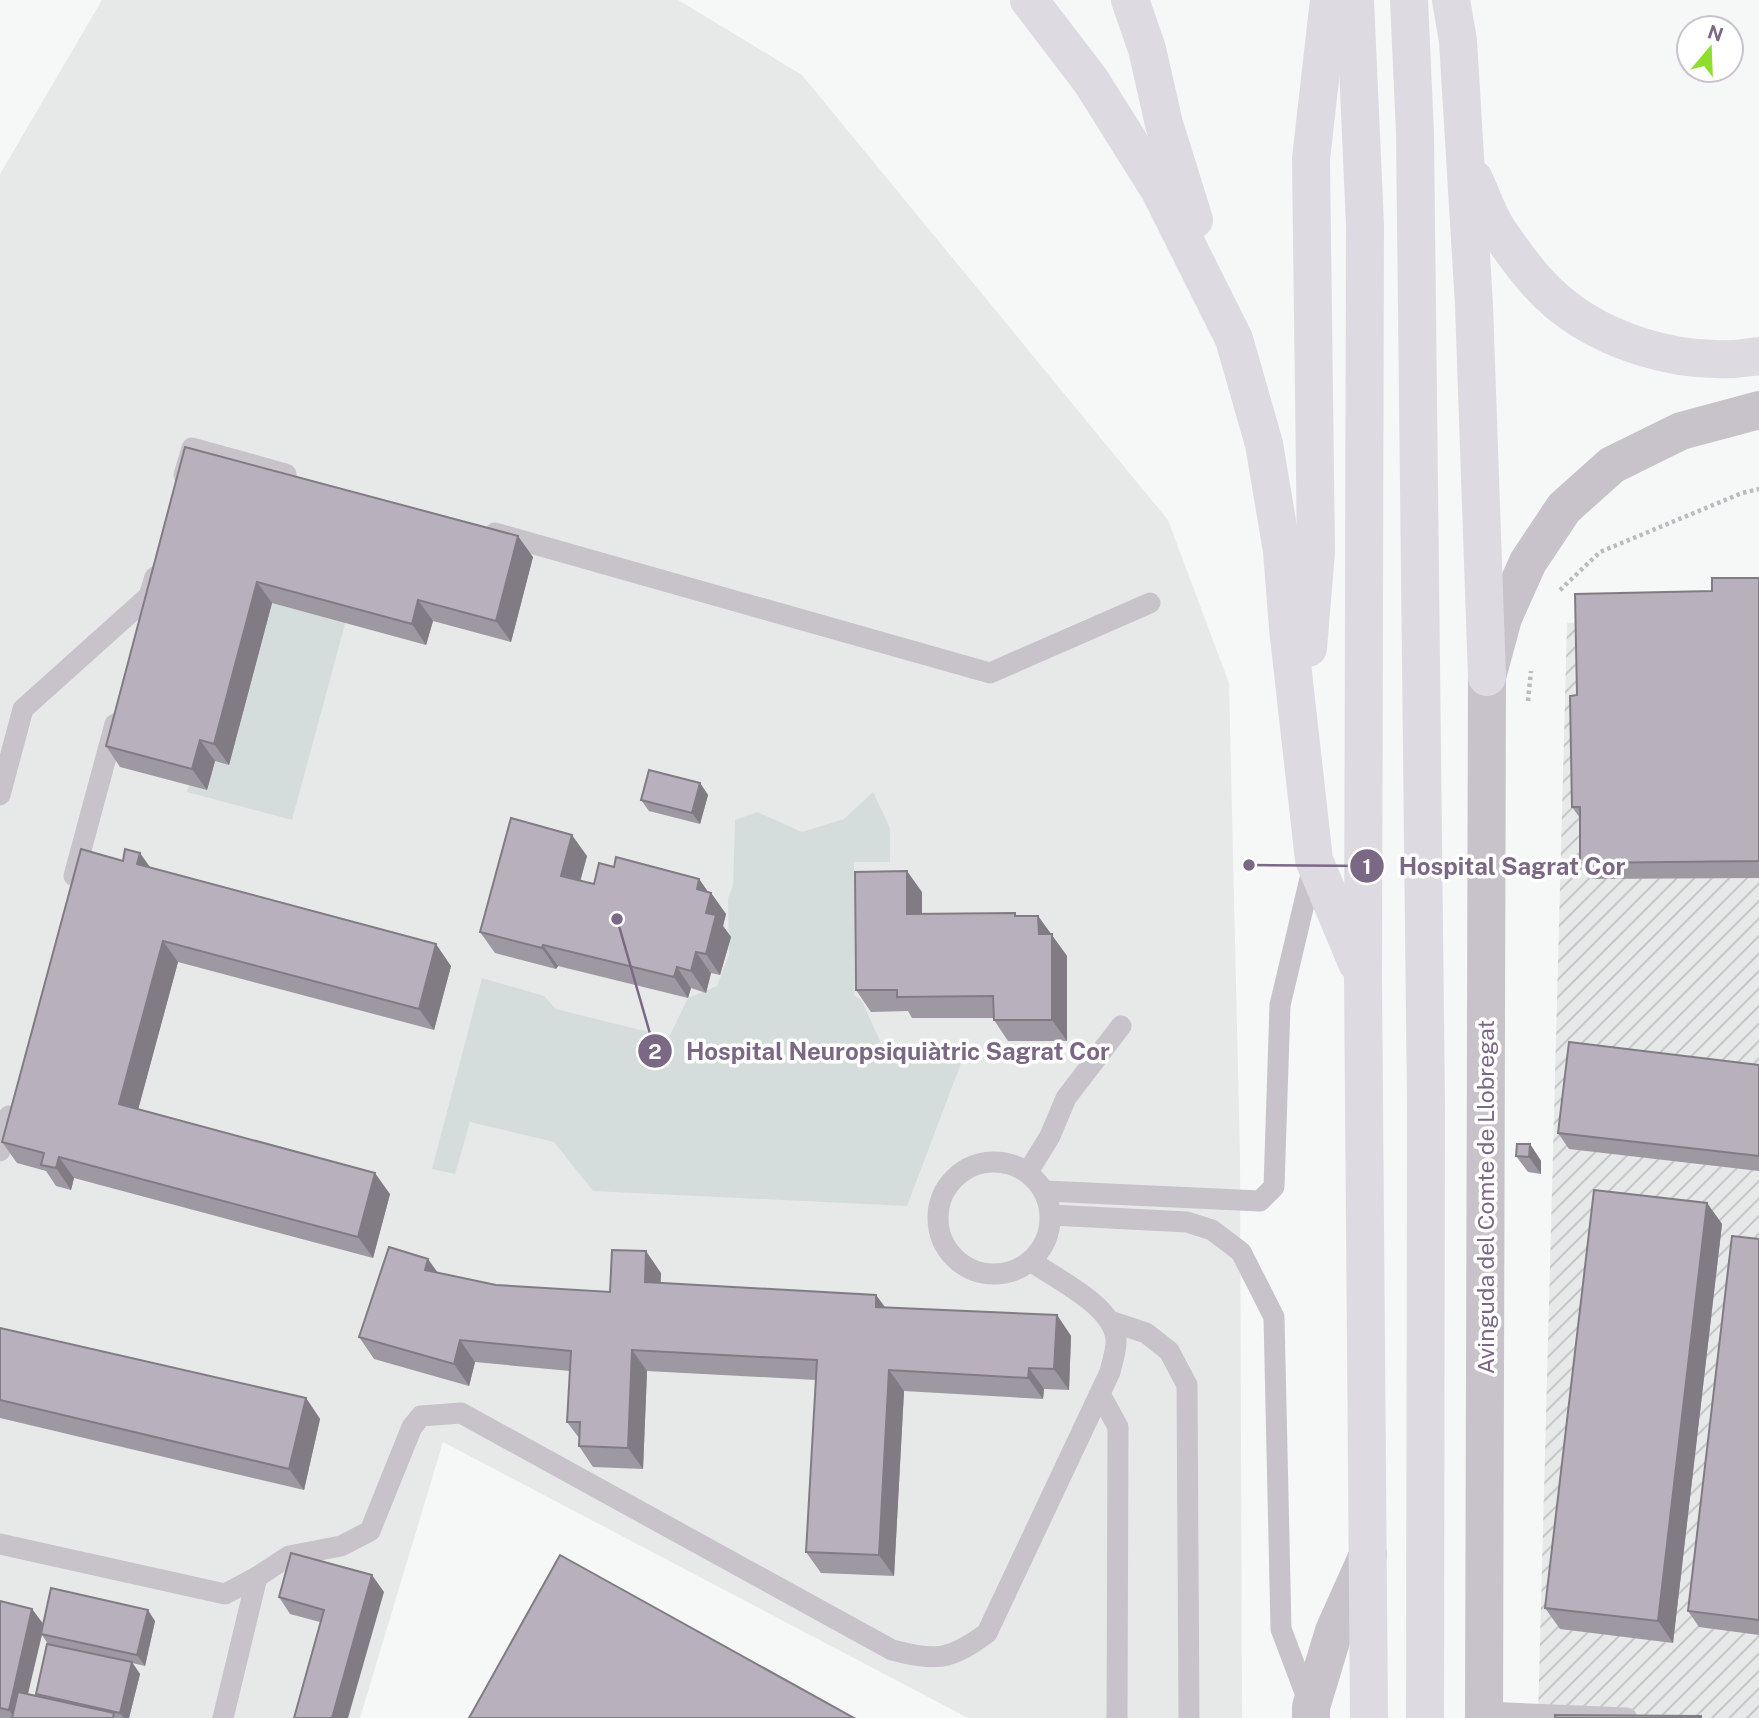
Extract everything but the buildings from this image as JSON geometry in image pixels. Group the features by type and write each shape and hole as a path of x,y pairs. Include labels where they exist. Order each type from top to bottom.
{"highway":[{"path":"1029,0 1091,81 1160,191 1234,339 1264,444 1283,551 1288,628 1314,860 1363,979"},
{"path":"1130,0 1147,49 1164,124 1216,303"},
{"path":"1300,739 1316,552 1311,159 1329,0"},
{"path":"1355,0 1365,225 1363,979 1369,1718"},
{"path":"1409,0 1416,133 1426,1105 1424,1718"},
{"path":"1451,0 1458,41 1474,305 1487,677"},
{"path":"1464,158 1497,230 1539,285 1579,318 1610,335 1646,348 1689,358 1759,356"}],"street":[{"name":"Avinguda del Comte de Llobregat","path":"1484,1715 1487,677 1503,618 1528,562 1564,508 1612,465 1681,431 1759,410"},
{"path":"1311,1713 1334,1631 1368,1555"}],"lane":[{"path":"178,497 192,448 312,482"},
{"path":"472,527 990,673 1150,603"},
{"path":"139,635 160,559"},
{"path":"0,795 23,709 149,596"},
{"path":"68,900 121,702"},
{"path":"1045,1191 1260,1200 1274,1187 1280,1005 1314,860"},
{"path":"1028,1171 1050,1136 1066,1098 1121,1026"},
{"path":"0,1152 14,1098"},
{"path":"1004,1162 1028,1171 1045,1191 1051,1215 1048,1240 1032,1262 1009,1273 984,1274 961,1264 944,1245 937,1221 942,1195 956,1175 979,1163 1004,1162"},
{"path":"1051,1215 1187,1222 1212,1230 1241,1252 1274,1317 1281,1629 1311,1713"},
{"path":"0,1544 225,1594 289,1556 341,1546 370,1531 412,1427 421,1416 461,1413 892,1650 927,1658 962,1651 987,1633 1110,1372 1116,1339 1110,1321 1096,1305 1032,1262"},
{"path":"1110,1321 1146,1333 1169,1352 1187,1385 1189,1718"},
{"path":"1100,1394 1118,1427 1116,1718"},
{"path":"223,1718 257,1577"},
{"path":"1484,1715 1627,1718"}],"path":[{"path":"1553,596 1600,552 1742,493 1759,489"}],"shaded area":[{"path":"102,0 678,0 802,75 1168,520 1229,683 1240,1156 1242,1718 968,1718 443,1442 360,1718 0,1718 0,174"},
{"path":"243,585 348,613 292,820 187,792"},
{"path":"1759,612 1759,1718 1538,1718 1567,623"},
{"path":"873,792 890,828 890,862 854,862 854,995 862,1001 884,1050 963,1058 907,1206 593,1191 554,1142 470,1122 455,1174 432,1169 482,978 544,996 556,1009 669,1037 688,998 717,986 729,955 728,898 733,886 735,820 757,812 802,832 844,819"}],"place":[{"name":"Hospital Sagrat Cor","path":"1249,865"},
{"name":"Hospital Neuropsiquiàtric Sagrat Cor","path":"617,919"}]}
